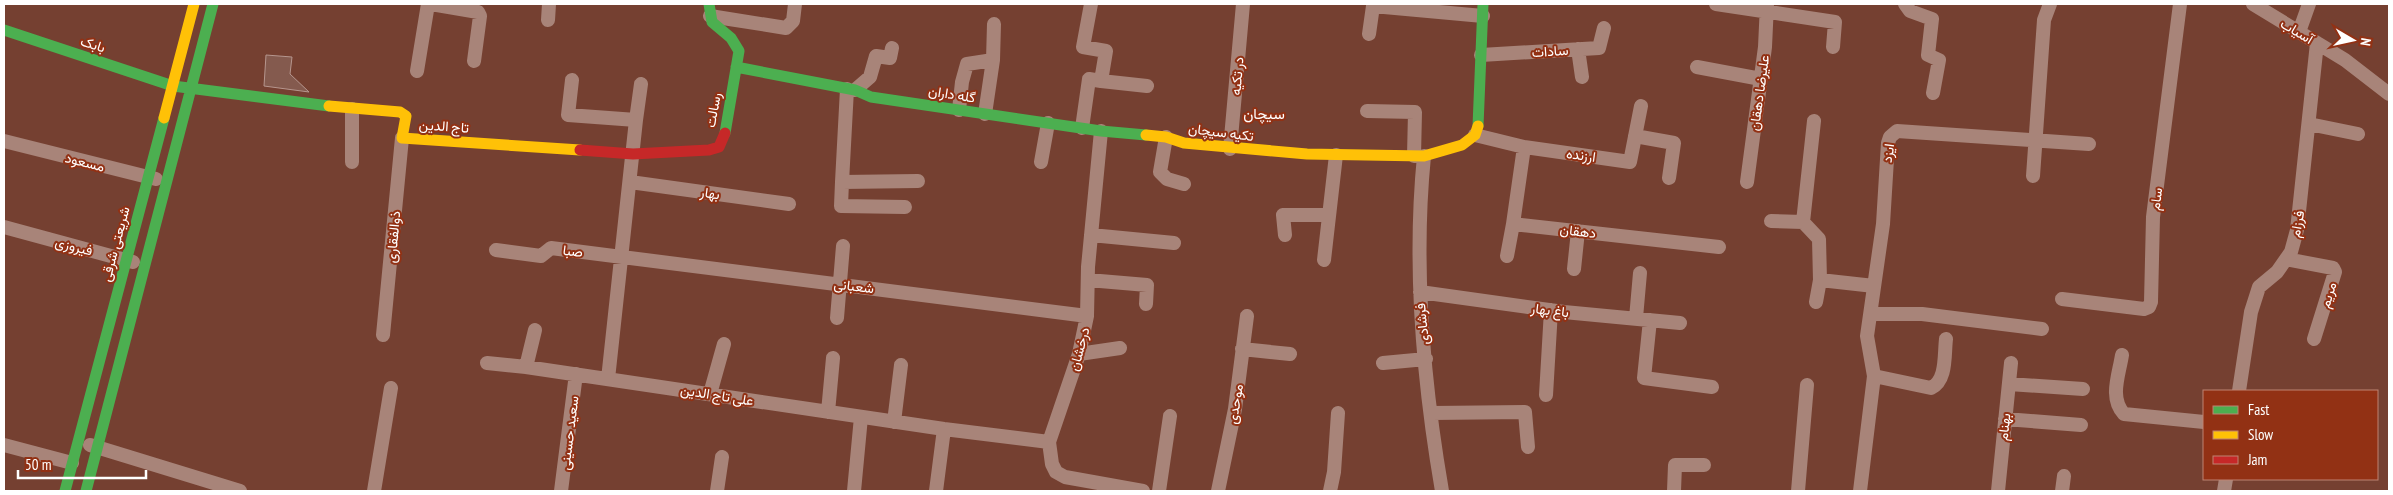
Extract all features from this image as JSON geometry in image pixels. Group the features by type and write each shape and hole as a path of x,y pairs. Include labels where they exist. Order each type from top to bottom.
{"street":[{"name":"شریعتی شرقی","path":"65,491 194,4"},
{"path":"86,491 213,4"},
{"path":"417,71 430,4 478,12 480,16 474,61"},
{"path":"548,20 549,4"},
{"path":"710,10 786,28 793,21 795,4"},
{"path":"1091,4 1083,47 1106,51 1101,81"},
{"name":"در تکیه","path":"1230,149 1243,4"},
{"path":"1716,4 1766,8 1835,22 1833,47"},
{"path":"1904,4 1910,11 1932,18 1928,54 1938,60 1933,93"},
{"path":"2033,176 2044,20 2050,4"},
{"name":"سام","path":"2062,299 2149,307 2151,302 2153,217 2180,4"},
{"name":"آسیاب","path":"2253,4 2345,60 2389,94"},
{"path":"2299,32 2309,4"},
{"path":"1324,260 1336,155 1419,156 1462,145 1475,135 1478,127 1483,10 1373,6 1369,34"},
{"name":"علیرضا دهقان","path":"1747,182 1765,47 1766,8"},
{"name":"رسالت","path":"633,154 708,150 719,147 725,135 739,51 735,42 715,26 710,10"},
{"path":"985,114 993,60 994,24"},
{"name":"سادات","path":"1481,55 1599,48 1604,28"},
{"name":"بابک","path":"4,30 173,86 192,90"},
{"name":"فرزام","path":"2239,390 2251,312 2259,287 2277,272 2291,252 2297,230 2317,43"},
{"path":"892,48 890,58 876,56 870,77 851,89 842,182 842,206 905,207"},
{"path":"1578,49 1582,77"},
{"path":"959,110 962,82 967,64 993,60"},
{"name":"گله داران","path":"736,67 851,89 870,97 1100,131 1166,137"},
{"path":"1697,67 1761,79"},
{"path":"1082,128 1089,79 1147,86"},
{"path":"572,80 568,115 636,120"},
{"path":"608,379 641,84"},
{"name":"تاج الدین","path":"192,90 352,109 404,113 406,116 402,138 633,154"},
{"name":"ارزنده","path":"1475,135 1524,148 1630,162 1641,106"},
{"path":"352,109 352,162"},
{"name":"فرشادی","path":"1367,111 1415,112 1420,191 1420,292 1442,491"},
{"path":"1803,222 1814,121"},
{"path":"1041,162 1048,123"},
{"path":"2309,124 2358,134"},
{"name":"درخشان","path":"1100,131 1091,235 1087,316 1079,354 1049,442 1052,464 1056,472 1065,477 1143,491"},
{"name":"ایزد","path":"1860,491 1874,376 1867,336 1883,224 1888,143 1890,137 1897,131 2090,144"},
{"path":"1635,136 1674,144 1669,178"},
{"path":"1166,137 1160,172 1167,179 1184,184"},
{"name":"تکیه سیچان","path":"1166,137 1184,143 1230,149 1274,153 1336,155"},
{"name":"ذوالفقاری","path":"383,335 402,138"},
{"name":"مسعود","path":"4,141 166,182"},
{"path":"1507,256 1514,224 1524,148"},
{"path":"842,182 918,180"},
{"name":"بهار","path":"630,182 789,204"},
{"path":"1285,235 1283,214 1329,215"},
{"path":"1771,221 1803,222 1819,239 1820,280 1816,302"},
{"name":"دهقان","path":"1514,224 1719,248"},
{"name":"فیروزی","path":"4,227 144,265"},
{"path":"1574,269 1578,231"},
{"path":"1091,235 1174,243"},
{"path":"837,318 843,246"},
{"name":"صبا","path":"496,250 540,256 551,248 622,256"},
{"name":"شعبانی","path":"622,256 1087,316"},
{"name":"مریم","path":"2286,259 2333,268 2334,272 2314,339"},
{"path":"1636,318 1640,273"},
{"path":"1088,280 1147,285 1146,304"},
{"path":"1820,280 1874,286"},
{"name":"باغ بهار","path":"1420,292 1551,310 1680,323"},
{"path":"1546,395 1551,310"},
{"path":"1870,314 1922,314 2042,329"},
{"name":"موحدی","path":"1218,491 1235,409 1247,316"},
{"path":"1650,320 1644,378 1712,388"},
{"path":"526,367 535,330"},
{"path":"1874,376 1931,388 1938,384 1942,377 1946,339"},
{"path":"710,394 724,344"},
{"path":"1079,354 1120,348"},
{"path":"1242,349 1290,354"},
{"path":"2122,355 2115,399 2118,407 2124,414 2203,422"},
{"path":"828,412 833,358"},
{"path":"1383,363 1426,359"},
{"name":"بهنام","path":"1998,491 2010,362"},
{"name":"علی تاج الدین","path":"487,363 576,374 894,422 1049,442"},
{"path":"894,422 901,365"},
{"name":"سعید حسینی","path":"561,491 576,374"},
{"path":"2008,384 2082,389"},
{"path":"1798,491 1807,385"},
{"path":"374,491 391,388"},
{"path":"1432,413 1525,412 1528,447"},
{"path":"1330,491 1334,472 1338,413"},
{"path":"1159,491 1170,416"},
{"path":"854,491 861,417"},
{"path":"2005,419 2081,426"},
{"path":"936,491 944,429"},
{"path":"77,441 240,491"},
{"path":"4,445 72,463"},
{"path":"717,491 722,457"},
{"path":"1674,491 1675,466 1704,465"},
{"path":"2062,491 2064,476"}],"building":[{"path":"266,55 292,57 290,74 309,92 264,86"}],"traffic: fast":[{"path":"86,491 213,4"},
{"path":"709,4 712,22 731,38 739,51 725,133"},
{"path":"1478,126 1483,4"},
{"path":"4,30 173,86 329,106"},
{"path":"736,67 855,90 871,97 1101,131 1146,135"},
{"path":"65,491 164,118"}],"traffic: slow":[{"path":"164,118 194,4"},
{"path":"329,106 400,112 406,116 402,138 580,150"},
{"path":"1146,135 1166,137 1184,143 1307,154 1424,156 1462,145 1475,135 1478,126"}],"traffic: jam":[{"path":"580,150 633,154 709,150 719,147 725,133"}],"district":[{"name":"سیچان","path":"1264,114"}]}
